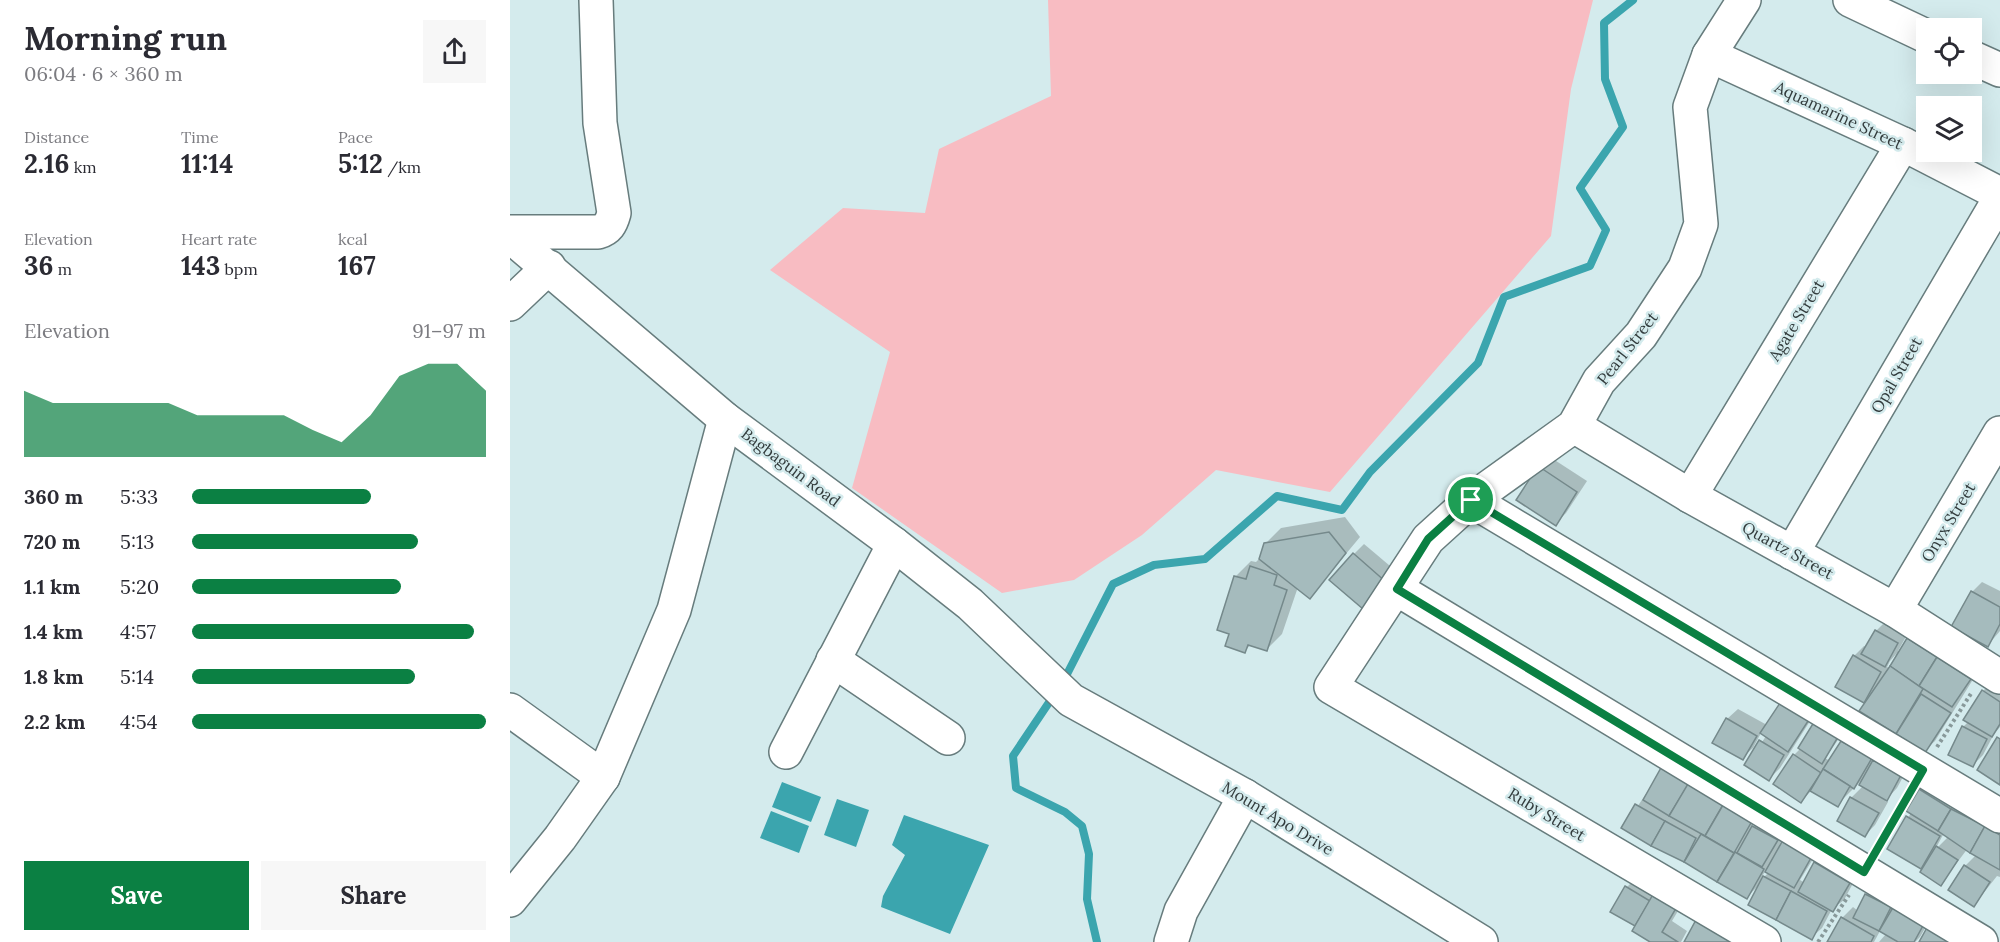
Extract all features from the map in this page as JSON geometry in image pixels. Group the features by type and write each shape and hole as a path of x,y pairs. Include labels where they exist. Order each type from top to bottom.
{"street":[{"path":"510,234 598,232 606,230 611,223 614,213 600,123 596,0"},
{"name":"Pearl Street","path":"1331,687 1428,539 1471,500 1574,426 1599,381 1641,335 1685,268 1701,224 1690,107 1709,55 1744,0"},
{"path":"1850,0 1916,31"},
{"name":"Aquamarine Street","path":"1709,55 1903,144 2000,196"},
{"path":"1982,62 2000,70"},
{"name":"Agate Street","path":"1690,496 1903,144"},
{"name":"Opal Street","path":"1792,553 2000,196"},
{"name":"Bagbaguin Road","path":"510,234 725,418 894,544 970,604 1071,700"},
{"path":"510,304 549,267"},
{"path":"512,893 560,838 603,777 674,610 725,418"},
{"name":"Quartz Street","path":"1574,426 1690,496 1996,664"},
{"name":"Onyx Street","path":"1896,610 2000,434"},
{"path":"1471,500 2000,816"},
{"path":"786,752 894,544"},
{"path":"1397,589 1981,942"},
{"path":"833,660 948,738"},
{"name":"Ruby Street","path":"1331,687 1764,942"},
{"name":"Mount Apo Drive","path":"1071,700 1245,796 1481,942"},
{"path":"510,710 603,777"},
{"path":"1171,942 1181,911 1245,796"}],"path":[{"path":"1818,942 1864,872 1923,770 1996,664"}],"shaded area":[{"path":"1048,0 1593,0 1571,89 1551,236 1330,492 1216,470 1142,535 1074,580 1002,593 852,488 890,352 770,270 843,208 925,213 939,149 1051,96"}],"water":[{"path":"782,782 821,797 811,822 772,807"},
{"path":"837,799 869,810 856,847 824,835"},
{"path":"771,811 809,826 799,853 760,838"},
{"path":"904,815 989,845 950,934 881,907 883,896 905,855 892,845"}],"building":[{"path":"1538,466 1577,492 1556,526 1516,500"},
{"path":"1329,532 1346,553 1310,599 1259,559 1264,543"},
{"path":"1353,553 1386,582 1363,609 1329,580"},
{"path":"1250,566 1277,575 1274,585 1287,590 1267,651 1248,645 1245,653 1225,646 1229,634 1217,630 1234,576 1246,579"},
{"path":"1971,591 2000,607 2000,624 1988,647 1951,627"},
{"path":"1875,630 1898,643 1885,667 1861,654"},
{"path":"1907,638 1937,657 1919,686 1890,666"},
{"path":"1853,655 1881,672 1864,703 1835,687"},
{"path":"1937,657 1971,679 1952,707 1919,686"},
{"path":"1890,666 1923,689 1896,734 1859,711"},
{"path":"1982,690 2000,702 2000,724 1992,737 1963,720"},
{"path":"1921,694 1951,713 1925,753 1896,734"},
{"path":"1784,697 1812,715 1788,752 1760,733"},
{"path":"1726,718 1757,736 1743,760 1712,743"},
{"path":"1814,722 1838,737 1822,764 1798,748"},
{"path":"1962,726 1987,739 1973,767 1948,755"},
{"path":"1997,737 2000,739 2000,785 1977,770"},
{"path":"1759,740 1784,755 1769,781 1744,765"},
{"path":"1841,741 1872,758 1854,789 1823,769"},
{"path":"1793,754 1821,773 1801,803 1773,784"},
{"path":"1873,760 1901,775 1887,801 1859,785"},
{"path":"1662,766 1690,782 1669,816 1643,800"},
{"path":"1823,769 1850,786 1838,807 1810,791"},
{"path":"1692,777 1727,798 1705,836 1669,816"},
{"path":"1919,789 1951,809 1938,831 1906,811"},
{"path":"1850,797 1879,813 1865,837 1837,821"},
{"path":"1635,804 1665,821 1651,846 1621,828"},
{"path":"1723,805 1752,821 1734,853 1705,836"},
{"path":"1951,809 1985,826 1970,853 1938,831"},
{"path":"1906,816 1940,836 1921,869 1887,849"},
{"path":"1665,821 1696,838 1684,862 1651,846"},
{"path":"1752,826 1778,840 1762,867 1737,853"},
{"path":"1985,826 2000,835 2000,870 1970,853"},
{"path":"1701,834 1734,853 1717,882 1684,862"},
{"path":"1783,840 1812,856 1794,888 1765,872"},
{"path":"1936,846 1958,860 1941,886 1920,872"},
{"path":"1735,852 1764,869 1747,899 1717,882"},
{"path":"1814,862 1850,883 1833,912 1798,892"},
{"path":"1964,865 1990,882 1974,907 1948,890"},
{"path":"1763,876 1791,891 1776,920 1748,905"},
{"path":"1625,886 1650,901 1635,926 1610,912"},
{"path":"1655,891 1678,905 1662,932 1678,942 1650,942 1632,931"},
{"path":"1791,891 1827,911 1812,940 1776,920"},
{"path":"1865,894 1891,907 1879,931 1853,918"},
{"path":"1895,904 1925,922 1914,942 1898,942 1879,931"},
{"path":"1841,917 1874,936 1871,942 1827,942"},
{"path":"1697,918 1736,942 1684,942"},
{"path":"1929,924 1955,942 1919,942"}],"waterway":[{"path":"1064,680 1113,584 1154,565 1205,559 1277,496 1342,510 1370,472 1478,363 1504,297 1590,266 1606,230 1580,188 1623,127 1605,79 1604,23 1633,0"},
{"path":"1054,695 1013,756 1016,788 1065,812 1082,826 1089,854 1087,899 1097,942"}],"route":[{"path":"1471,500 1923,770 1864,872 1397,589 1428,539 1471,500"}]}
